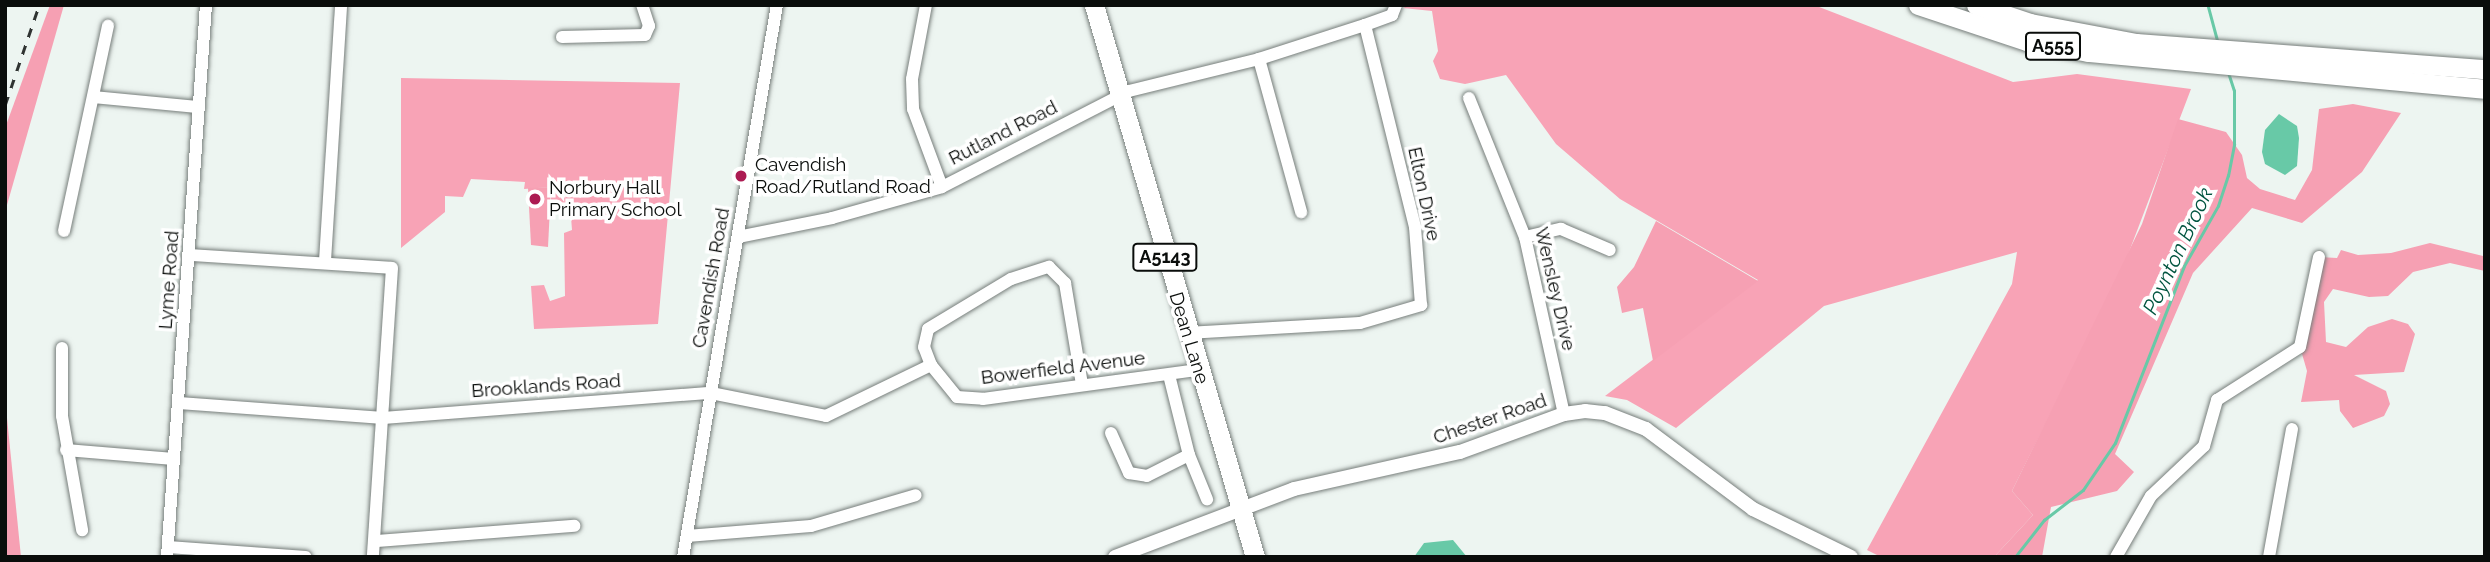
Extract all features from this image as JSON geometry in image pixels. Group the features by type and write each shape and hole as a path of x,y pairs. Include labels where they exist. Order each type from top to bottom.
{"main road":[{"name":"Dean Lane","path":"1094,5 1187,333 1240,508"},
{"name":"A555","path":"1919,5 2027,41 2250,61 2485,89"},
{"name":"A555","path":"1976,5 2092,37 2191,56"},
{"name":"A555","path":"2250,61 2485,69"},
{"name":"A5143","path":"1240,508 1255,557"}],"street":[{"name":"Lyme Road","path":"167,552 191,255 197,107 206,5"},
{"path":"325,261 341,5"},
{"path":"562,37 645,35 649,26 642,5"},
{"name":"Cavendish Road","path":"683,557 777,5"},
{"path":"926,5 912,79 913,109 942,187"},
{"name":"Rutland Road","path":"738,237 832,218 942,187 1119,95 1259,59 1365,25 1394,10"},
{"name":"Elton Drive","path":"1187,333 1360,323 1421,305 1415,227 1365,25"},
{"path":"64,231 108,26"},
{"path":"1259,59 1301,212"},
{"path":"94,97 197,107"},
{"name":"Wensley Drive","path":"1469,98 1525,237 1564,414"},
{"path":"1525,237 1561,229 1610,250"},
{"path":"191,255 325,261 392,268 377,541 373,557"},
{"path":"2116,557 2151,496 2204,446 2217,400 2300,347 2319,257"},
{"path":"711,393 826,416 931,365 924,347 928,329 1020,274 1049,267 1065,283 1082,385"},
{"path":"62,348 66,450 82,530"},
{"name":"Bowerfield Avenue","path":"931,365 957,397 983,399 1198,370"},
{"path":"1170,375 1189,455 1207,499"},
{"name":"Brooklands Road","path":"179,403 383,418 711,393"},
{"name":"Chester Road","path":"1115,557 1294,489 1460,452 1564,414 1605,413 1646,429 1753,509 1851,557"},
{"path":"2269,557 2292,429"},
{"path":"1111,433 1129,473 1147,475 1189,455"},
{"path":"66,450 173,459"},
{"path":"687,536 811,526 916,495"},
{"path":"377,541 574,526"},
{"path":"167,552 306,557"}],"shaded area":[{"path":"50,5 64,5 5,212 5,128"},
{"path":"1410,5 1814,5 2013,82 2077,74 2191,89 2124,265 2012,491 2033,515 1994,557 1881,557 1867,550 2012,284 2017,252 1824,306 1676,428 1627,400 1605,396 1758,280 1620,199 1556,144 1506,75 1465,84 1440,79 1433,61 1438,51 1432,11 1403,8"},
{"name":"Norbury Hall Primary School","path":"401,78 680,83 658,324 534,329 531,286 544,285 550,301 565,296 564,233 572,230 570,204 551,203 551,187 524,189 525,182 471,179 463,197 445,196 445,212 401,248"},
{"path":"2353,104 2401,113 2362,172 2302,223 2252,208 2193,273 2115,454 2134,472 2117,491 2051,507 2042,557 1994,557 2033,515 2012,491 2142,224 2178,119 2226,132 2242,155 2247,178 2260,189 2295,200 2312,170 2319,109"},
{"path":"2279,114 2297,126 2299,138 2297,166 2285,175 2265,164 2262,152 2265,130"},
{"path":"551,187 548,247 531,245 528,188"},
{"path":"1656,221 1758,281 1653,361 1643,308 1622,313 1617,287 1634,267"},
{"path":"2430,243 2483,256 2485,271 2450,263 2413,272 2388,296 2369,297 2333,289 2324,302 2326,342 2346,347 2368,327 2392,319 2408,324 2415,334 2404,372 2354,375 2386,391 2390,404 2384,416 2353,428 2340,411 2339,400 2301,402 2307,371 2300,347 2319,257 2337,258 2341,250 2358,255 2391,253"},
{"path":"5,403 21,557 6,557 5,550"},
{"path":"1453,540 1467,557 1414,557 1424,543"}],"waterway":[{"name":"Poynton Brook","path":"2208,5 2218,42"},
{"name":"Poynton Brook","path":"2015,557 2044,520 2083,490 2115,443 2184,266 2218,206 2228,176 2234,145 2234,91 2228,72"}],"railway":[{"path":"5,105 39,5"}],"place":[{"name":"Cavendish Road/Rutland Road","path":"741,176"},
{"name":"Norbury Hall Primary School","path":"535,199"}]}
